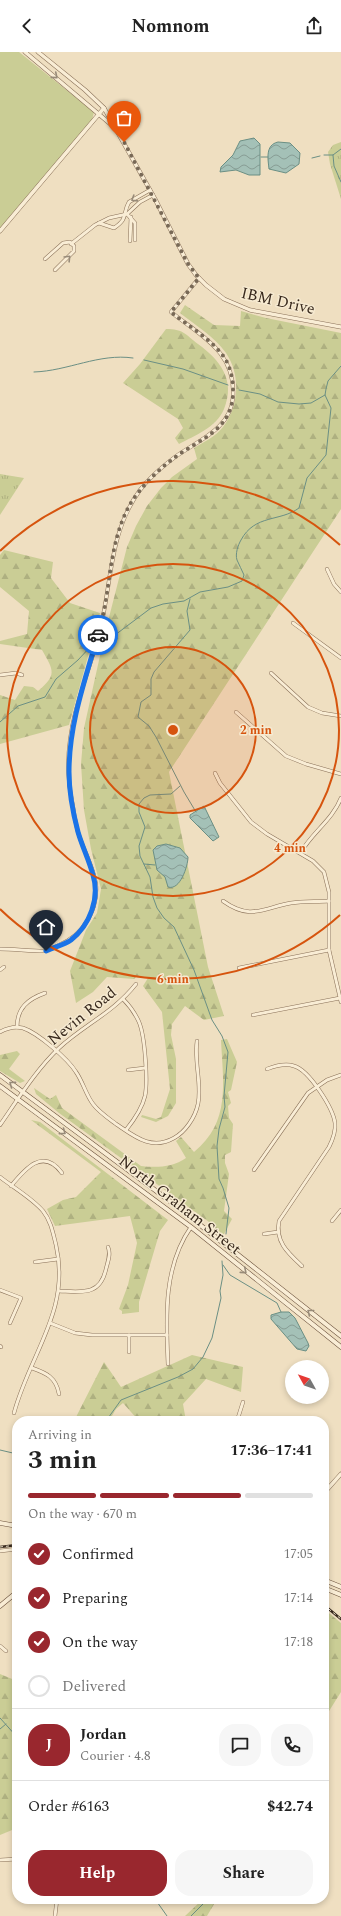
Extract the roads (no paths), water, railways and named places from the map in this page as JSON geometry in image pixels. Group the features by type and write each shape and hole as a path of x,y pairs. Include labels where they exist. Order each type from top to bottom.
{"main road":[{"name":"North Graham Street","path":"0,1075 171,1202 341,1336"},
{"name":"North Graham Street","path":"0,1086 191,1227 341,1347"},
{"path":"0,1523 12,1525"},
{"path":"329,1582 341,1588"},
{"path":"332,1591 336,1588 341,1588"},
{"path":"329,1590 341,1595"},
{"path":"0,1606 12,1596"}],"street":[{"name":"IBM Drive","path":"25,52 115,127"},
{"name":"IBM Drive","path":"38,52 85,90 104,108 153,195 188,264 199,278 224,299 245,309 341,327"},
{"path":"0,231 104,108"},
{"path":"98,223 114,228 125,220 129,202 150,190"},
{"path":"71,244 98,223 109,218 126,214 136,204 153,195"},
{"path":"126,214 135,223 135,240"},
{"path":"130,217 130,240"},
{"path":"130,230 135,231"},
{"path":"45,259 67,241 74,246 74,250 56,270"},
{"path":"0,948 46,951 70,940 87,923 94,904 96,887 94,875 78,832 71,798 69,773 70,742 75,714 99,632 115,540 132,502 146,483 174,458 217,430 227,418 233,400 233,377 224,358 214,346 171,312 199,278"},
{"path":"326,569 334,584 341,592"},
{"path":"293,623 341,658"},
{"path":"0,674 16,673 22,675"},
{"path":"271,673 308,706 322,713 341,716"},
{"path":"236,712 286,756 306,764 341,774"},
{"path":"215,772 225,789 251,822 267,834 301,852 324,872 329,886 329,950 341,1002"},
{"path":"301,852 309,838 336,808 341,798"},
{"path":"223,901 239,910 258,912 291,903 329,901"},
{"path":"238,968 329,950"},
{"path":"0,970 4,967"},
{"name":"Nevin Road","path":"0,1125 56,1051 123,999 136,984"},
{"path":"16,1027 19,1012 26,1002 45,993"},
{"path":"253,1015 340,998"},
{"path":"123,999 131,1008 140,1026 145,1068 145,1096 138,1114 126,1130"},
{"path":"0,1032 16,1027 30,1031 56,1051 76,1071 96,1107 143,1141 158,1143 175,1137 188,1125 196,1112 198,1100 197,1041"},
{"path":"266,1069 286,1064 296,1066 304,1071 332,1113 335,1123 334,1134 329,1147 279,1221 279,1239 283,1247 302,1266"},
{"path":"128,1070 145,1068"},
{"path":"254,1170 304,1098 316,1087 327,1080 341,1075"},
{"path":"12,1186 26,1169 38,1162 54,1164 62,1173"},
{"path":"0,1177 39,1207 47,1217 54,1235 58,1259 59,1291 50,1323 14,1413"},
{"path":"332,1221 341,1210"},
{"path":"168,1364 167,1335 171,1271 180,1244 191,1227"},
{"path":"264,1234 278,1232"},
{"path":"59,1291 85,1291 98,1286 105,1277 109,1256 108,1247"},
{"path":"35,1262 58,1259"},
{"path":"0,1290 21,1298 10,1323"},
{"path":"50,1323 83,1334 167,1335"},
{"path":"129,1335 129,1352"},
{"path":"32,1368 51,1376 56,1383 59,1394"},
{"path":"239,1416 243,1402"},
{"path":"329,1487 341,1474"},
{"path":"0,1551 12,1550"},
{"path":"0,1646 6,1651"},
{"path":"0,1860 12,1859"},
{"path":"55,1916 56,1904"}],"water":[{"path":"254,138 260,144 260,175 249,175 236,170 220,172 221,167 233,155 240,141"},
{"path":"278,142 290,143 300,153 299,164 286,173 269,169 269,149"},
{"path":"204,806 219,837 213,841 190,818 190,815"},
{"path":"166,844 180,848 188,857 187,866 180,882 172,887 168,887 165,877 157,870 153,850 157,846"},
{"path":"281,1312 289,1312 295,1318 309,1346 306,1351 297,1349 271,1319 271,1315"}],"waterway":[{"path":"324,155 333,155 341,149"},
{"path":"333,155 334,166 341,182"},
{"path":"312,158 320,156"},
{"path":"261,157 268,157"},
{"path":"34,372 59,369 108,358 133,358"},
{"path":"144,360 183,369 228,385"},
{"path":"115,635 151,608 163,604 184,601 200,592 228,587 242,581 244,575 236,555 241,540 253,526 260,522 284,515 299,508 307,478 326,455 331,408 325,395 326,389 328,381 341,366"},
{"path":"239,390 260,394 278,402 299,404 311,403 325,395"},
{"path":"190,599 187,611 190,630 154,672 151,679 151,695 141,702 138,717 149,726 156,737 196,812"},
{"path":"0,722 18,706 45,697 56,679 78,660 92,645"},
{"path":"180,786 171,794 150,795 144,798 139,804 139,812 145,827 139,846 140,856 150,877 153,897 157,908 164,918 174,927 194,970 212,1020 222,1036 228,1052 224,1096 225,1107 219,1129 217,1146 219,1179 229,1208 226,1234"},
{"path":"144,864 155,865"},
{"path":"110,1416 121,1400 178,1377 193,1369 203,1357 212,1338 221,1298 220,1291 223,1275 222,1261"},
{"path":"223,1265 230,1275 277,1303 281,1312"},
{"path":"0,1450 12,1453"},
{"path":"0,1718 12,1731"},
{"path":"0,1729 6,1724"},
{"path":"159,1904 167,1916"},
{"path":"191,1916 203,1904"}],"railway":[{"path":"0,1547 12,1546"},
{"path":"329,1609 341,1619"}]}
